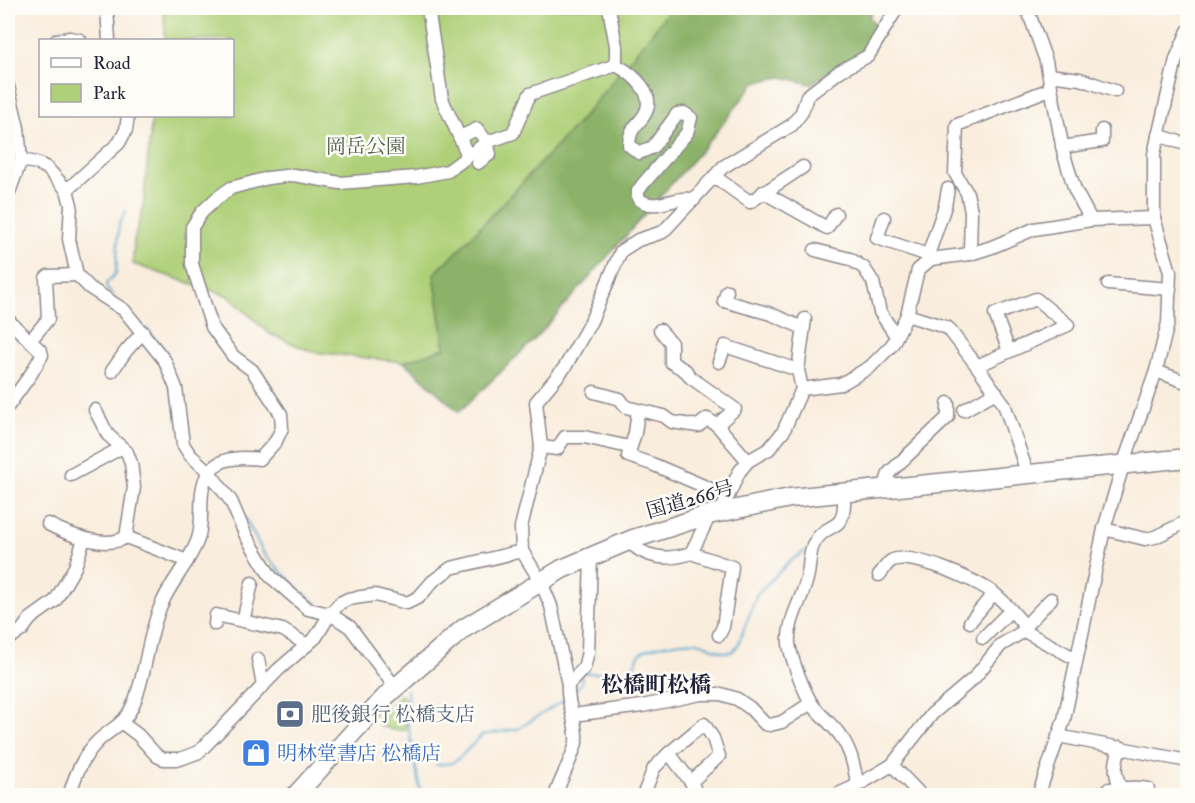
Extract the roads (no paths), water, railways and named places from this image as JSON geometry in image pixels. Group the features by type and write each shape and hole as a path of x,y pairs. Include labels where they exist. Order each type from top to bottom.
{"highway":[{"name":"国道266号","path":"295,795 395,687 463,630 541,582 628,540 719,508 790,498 1188,458"}],"street":[{"path":"107,8 109,39"},
{"path":"428,8 442,99 473,159"},
{"path":"609,8 616,46 616,64"},
{"path":"555,795 576,743 573,715 551,606 541,582 522,551 521,527 541,447 536,402 565,367 591,321 621,251 638,240 663,232 723,167 792,125 802,112 807,96 840,71 868,56 897,8"},
{"path":"1027,8 1049,75 1062,147 1074,190 1091,220"},
{"path":"1032,21 1039,8"},
{"path":"1038,795 1064,720 1104,530 1123,465 1156,371 1168,323 1170,272 1154,218 1154,154 1176,59 1188,31"},
{"path":"69,795 81,762 90,749 122,723 135,702 161,604 199,537 201,501 204,482 209,472 215,466 229,460 244,457 260,459 276,441 282,428 281,414 252,370 233,356 212,327 192,264 192,227 202,212 231,188 268,178 294,175 340,183 416,177 448,171 473,159 487,142 513,133 530,94 616,64"},
{"path":"616,64 629,72 644,87 648,100 645,114 629,132 629,145 639,153 653,147 677,114 684,113 691,118 687,133 643,184 638,191 638,198 642,203 652,206 674,199 694,200"},
{"path":"1049,75 1080,79 1114,91"},
{"path":"8,86 18,128 21,160 8,195"},
{"path":"970,254 971,211 967,193 954,173 957,125 1050,89"},
{"path":"66,190 119,143 126,130 128,117"},
{"path":"460,137 477,129 487,142"},
{"path":"1062,147 1102,141 1102,130"},
{"path":"1158,135 1188,146"},
{"path":"21,160 47,168 66,190 71,205 69,239 76,275 90,288 124,310 143,332 170,371 176,388 183,444 190,455 209,472 231,501 246,536 271,576 308,609 330,614 351,627 395,687"},
{"path":"715,177 750,202 803,167"},
{"path":"802,389 842,384 870,367 892,345 907,315 918,270 929,257 948,189"},
{"path":"763,192 827,228 836,214"},
{"path":"884,218 877,238 929,257 970,254 992,248 1034,229 1091,220 1154,218"},
{"path":"815,250 850,259 864,268 873,282 880,312 896,336"},
{"path":"30,340 48,319 46,278 76,275"},
{"path":"1108,284 1170,289"},
{"path":"977,366 1068,325 1036,299 995,314 1009,351"},
{"path":"691,553 706,523 719,508 739,472 748,461 769,449 783,432 802,389 798,370 804,324 724,301"},
{"path":"907,315 948,328 977,366 1004,404 1028,475"},
{"path":"8,320 41,351 42,355 8,406"},
{"path":"660,330 671,343 671,362 686,370 690,377 735,409 717,425"},
{"path":"112,371 143,332"},
{"path":"719,362 725,346 798,370"},
{"path":"1156,371 1188,383"},
{"path":"594,392 620,399 626,407 663,416 672,422 698,426 707,419 717,425 748,461"},
{"path":"964,410 996,392"},
{"path":"884,490 889,473 948,417 948,403"},
{"path":"48,524 84,538 120,541 126,537 134,487 131,463 127,452 108,435 95,410"},
{"path":"638,411 635,433 628,456 652,464 719,508"},
{"path":"541,447 557,449 565,437 584,437 629,447"},
{"path":"71,475 121,447"},
{"path":"844,493 843,517 836,526 821,535 813,544 806,583 792,619 789,645 811,703 841,736 849,750 858,785"},
{"path":"1104,530 1145,539 1155,537 1188,521"},
{"path":"126,537 187,561"},
{"path":"8,639 22,630 30,620 55,601 72,573 84,538"},
{"path":"628,540 640,552 650,555 678,558 691,553 732,567 723,627 719,635"},
{"path":"122,723 138,735 157,756 164,759 180,759 204,748 263,686 322,630 330,614 340,603 348,599 381,596 407,603 419,597 433,581 451,568 522,551"},
{"path":"568,692 584,668 588,652 591,556"},
{"path":"879,575 891,561 901,558 927,562 976,582 994,593 1011,610 1024,629 1076,659"},
{"path":"243,621 252,584"},
{"path":"970,622 994,593"},
{"path":"834,795 858,785 892,765 932,714 974,678 1001,645 1024,629 1051,599"},
{"path":"983,638 1011,610"},
{"path":"216,616 286,631 307,645"},
{"path":"258,659 263,686"},
{"path":"573,715 642,706 701,694 721,694 737,699 750,708 765,724 770,725 782,722 811,703"},
{"path":"643,795 654,768 705,724 719,756 691,782"},
{"path":"1059,736 1188,760"},
{"path":"1120,747 1115,773 1122,792"},
{"path":"669,753 698,795"},
{"path":"892,765 918,792 914,795"},
{"path":"1122,792 1128,786 1148,789"},
{"path":"1108,795 1109,789 1122,792"}],"waterway":[{"path":"113,296 106,284 116,273 119,224 126,211"},
{"path":"147,329 164,350"},
{"path":"245,518 264,554 295,586 320,606"},
{"path":"586,673 629,674 637,658 645,650 677,643 697,642 720,651 733,651 738,645 757,594 790,561 805,551"},
{"path":"573,692 581,684 582,677"},
{"path":"407,690 408,723 421,796"},
{"path":"436,765 452,763 482,735 518,729 564,700"}],"place":[{"name":"肥後銀行 松橋支店","path":"290,714"},
{"name":"明林堂書店 松橋店","path":"256,753"}],"district":[{"name":"松橋町松橋","path":"656,684"}],"park label":[{"name":"岡岳公園","path":"366,146"}]}
